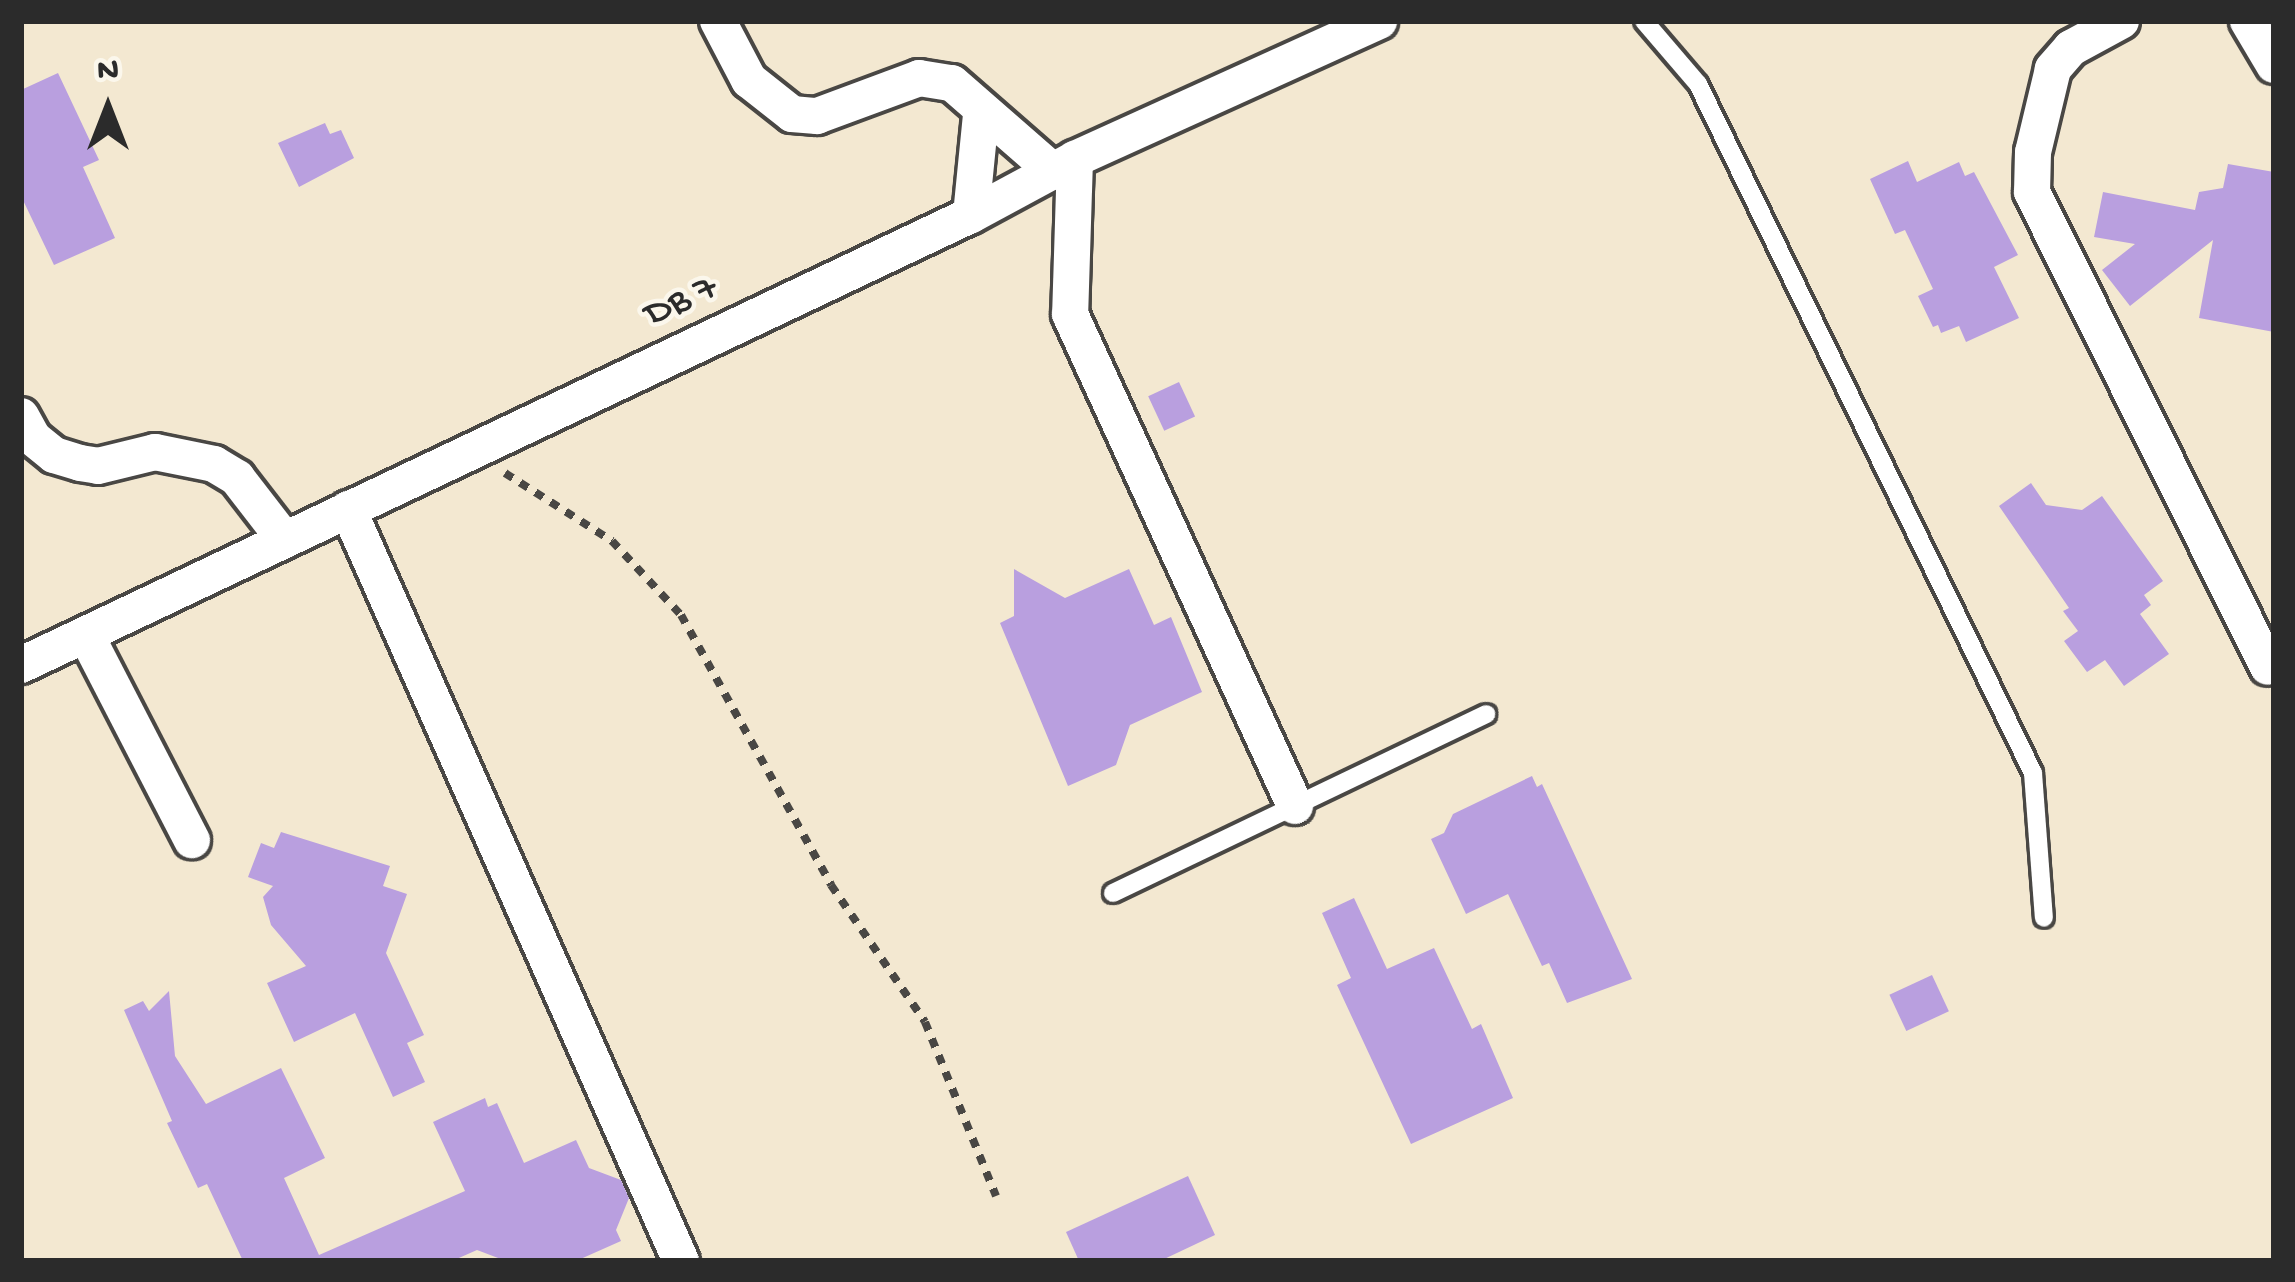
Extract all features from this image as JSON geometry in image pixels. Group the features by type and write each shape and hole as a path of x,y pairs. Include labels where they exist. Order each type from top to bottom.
{"street":[{"path":"718,21 749,80 792,114 817,116 919,79 952,83 974,99 981,114 971,215"},
{"name":"DB 7","path":"21,665 468,449 1379,21"},
{"path":"2121,21 2071,48 2053,68 2033,152 2032,192 2267,667"},
{"path":"2248,21 2274,65"},
{"path":"981,114 1065,166 1070,314 1295,806"},
{"path":"21,416 33,438 54,455 80,463 98,466 154,452 214,464 237,478 285,540"},
{"path":"348,509 681,1261"},
{"path":"86,635 192,839"}],"lane":[{"path":"1644,21 1698,84 2033,773 2044,918"},
{"path":"1112,892 1486,714"}],"path":[{"path":"468,449 612,541 681,615 832,885 925,1022 996,1196"}],"building":[{"path":"58,73 99,160 83,167 115,238 54,265 21,196 21,90"},
{"path":"325,123 330,134 341,130 354,158 299,187 278,143"},
{"path":"1908,161 1917,182 1959,162 1965,176 1974,172 2018,255 1994,267 2019,318 1966,342 1959,326 1941,333 1938,325 1933,327 1918,296 1933,289 1905,230 1895,234 1870,179"},
{"path":"2228,164 2274,172 2274,332 2199,318 2213,240 2130,306 2102,270 2135,244 2094,237 2103,192 2195,210 2199,192 2223,188"},
{"path":"1179,382 1195,416 1164,431 1148,396"},
{"path":"2031,483 2046,505 2082,510 2102,496 2163,581 2144,595 2151,605 2140,614 2169,654 2124,686 2105,660 2087,672 2064,641 2078,631 2063,611 2069,608 1999,506"},
{"path":"1014,569 1065,598 1129,569 1154,625 1171,617 1202,692 1130,725 1116,765 1068,786 1000,623 1014,616"},
{"path":"1532,776 1537,787 1542,784 1632,979 1567,1003 1549,963 1542,966 1508,894 1466,914 1431,839 1444,833 1453,814"},
{"path":"281,832 390,866 383,886 407,894 386,953 424,1035 407,1043 425,1082 393,1097 355,1013 294,1042 267,983 306,966 271,925 263,897 273,886 248,877 261,843 274,848"},
{"path":"1354,898 1387,969 1434,948 1472,1029 1481,1024 1513,1098 1411,1144 1337,985 1351,978 1322,913"},
{"path":"1932,975 1949,1011 1906,1031 1889,995"},
{"path":"169,991 175,1056 206,1104 281,1068 325,1158 284,1178 319,1255 465,1191 433,1122 485,1098 488,1107 497,1103 524,1163 576,1140 589,1168 621,1180 629,1198 616,1230 621,1241 576,1261 506,1261 477,1250 452,1261 243,1261 207,1184 198,1188 167,1123 172,1121 124,1010 143,1001 149,1011"},
{"path":"1188,1176 1215,1235 1160,1261 1079,1261 1066,1232"}]}
